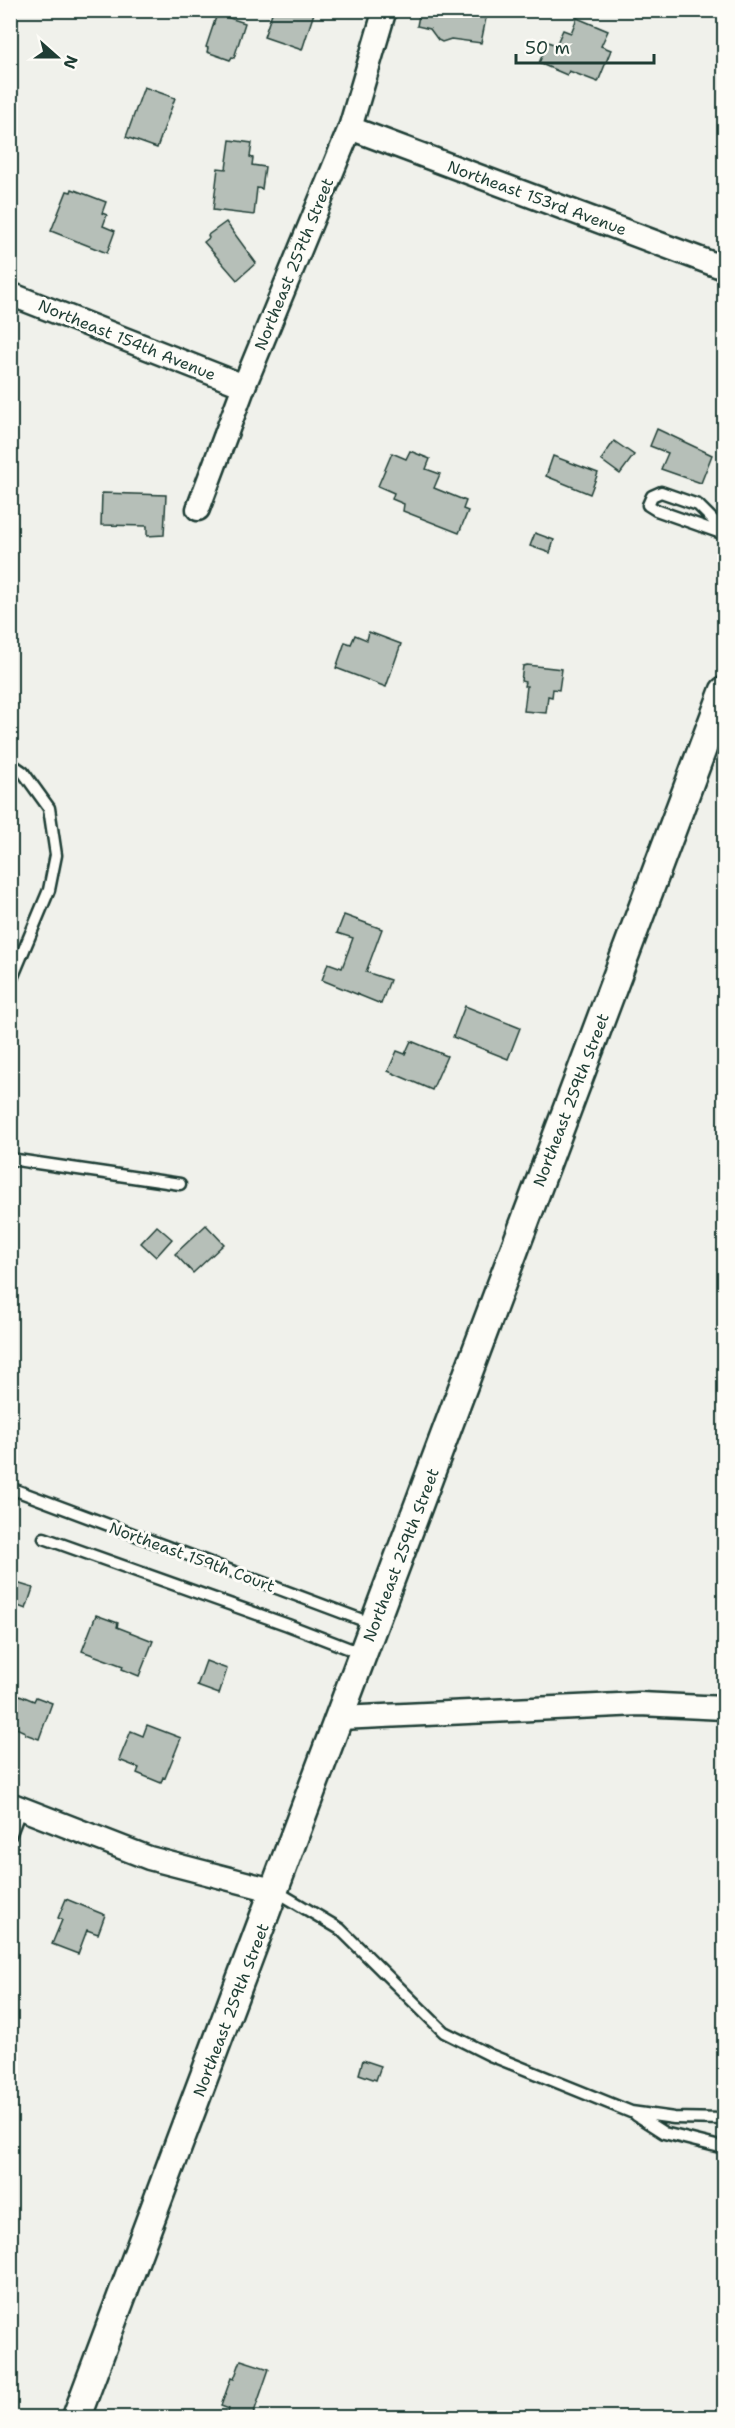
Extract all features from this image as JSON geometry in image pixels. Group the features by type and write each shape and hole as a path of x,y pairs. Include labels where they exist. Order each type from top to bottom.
{"street":[{"name":"Northeast 257th Street","path":"198,509 244,386 350,128 383,13"},
{"name":"Northeast 153rd Avenue","path":"350,128 724,268"},
{"name":"Northeast 154th Avenue","path":"10,294 244,386"},
{"name":"Northeast 259th Street","path":"76,2418 276,1891 724,691"},
{"path":"339,1718 640,1704 724,1708"},
{"path":"16,1806 149,1858 276,1891"}],"lane":[{"path":"661,492 698,505 724,532 656,510 648,505 652,496 661,492"},
{"path":"10,763 23,772 49,808 56,855 49,890 10,983"},
{"path":"10,1159 180,1184"},
{"name":"Northeast 159th Court","path":"10,1488 53,1506 375,1624"},
{"path":"44,1538 363,1654"},
{"path":"10,1836 16,1806"},
{"path":"276,1891 340,1929 444,2032 490,2055 631,2112 664,2133 724,2148"},
{"path":"631,2112 674,2118 724,2119"}],"building":[{"path":"273,10 315,10 302,50 264,37"},
{"path":"420,10 474,10 473,15 486,18 481,43 451,39 442,42 438,40 430,29 417,26"},
{"path":"217,14 245,23 234,58 230,60 207,52 206,47"},
{"path":"577,18 608,31 601,46 611,50 598,82 569,71 567,75 539,63 548,42 556,45 563,30 571,33"},
{"path":"144,87 175,98 157,148 126,137"},
{"path":"230,140 252,143 250,157 253,158 252,165 265,167 262,189 257,188 254,215 213,210 218,168 226,169"},
{"path":"72,189 106,202 102,213 107,215 103,226 115,231 107,253 51,231 67,191 71,192"},
{"path":"226,222 256,263 237,280 204,242 209,238 208,235"},
{"path":"657,429 712,455 701,483 661,469 668,453 650,446"},
{"path":"614,441 634,455 620,474 601,460"},
{"path":"410,451 430,459 426,469 440,474 434,488 466,501 463,509 468,511 459,533 403,511 404,504 392,499 394,493 378,486 392,453 406,459"},
{"path":"553,456 598,473 590,494 546,476"},
{"path":"102,493 166,495 164,535 147,536 147,526 101,525"},
{"path":"535,533 554,540 550,553 530,546"},
{"path":"369,632 401,644 386,687 336,668 345,642 351,644 355,635 367,640"},
{"path":"523,666 562,669 559,690 553,689 552,697 548,696 546,713 524,711 527,686 524,686 525,682 521,681"},
{"path":"344,915 382,929 366,972 390,980 381,1004 322,980 328,963 342,968 353,938 337,933"},
{"path":"465,1006 520,1028 508,1059 453,1037"},
{"path":"411,1041 447,1056 432,1090 388,1071 397,1051 405,1054"},
{"path":"206,1225 224,1244 193,1273 175,1254"},
{"path":"157,1226 172,1239 156,1257 141,1243"},
{"path":"10,1581 33,1588 26,1609 10,1603"},
{"path":"96,1615 118,1623 117,1627 153,1641 139,1676 122,1669 123,1666 82,1651"},
{"path":"206,1661 227,1669 219,1694 197,1686"},
{"path":"10,1691 34,1701 36,1697 52,1703 39,1739 25,1734 10,1723"},
{"path":"147,1725 181,1738 161,1783 137,1773 139,1768 119,1760 131,1731 143,1736"},
{"path":"66,1899 105,1915 98,1934 87,1930 78,1954 52,1944 62,1920 58,1918"},
{"path":"363,2060 381,2066 376,2080 359,2074"},
{"path":"241,2360 269,2369 252,2418 226,2418 229,2409 221,2406 231,2378 234,2379"}]}
